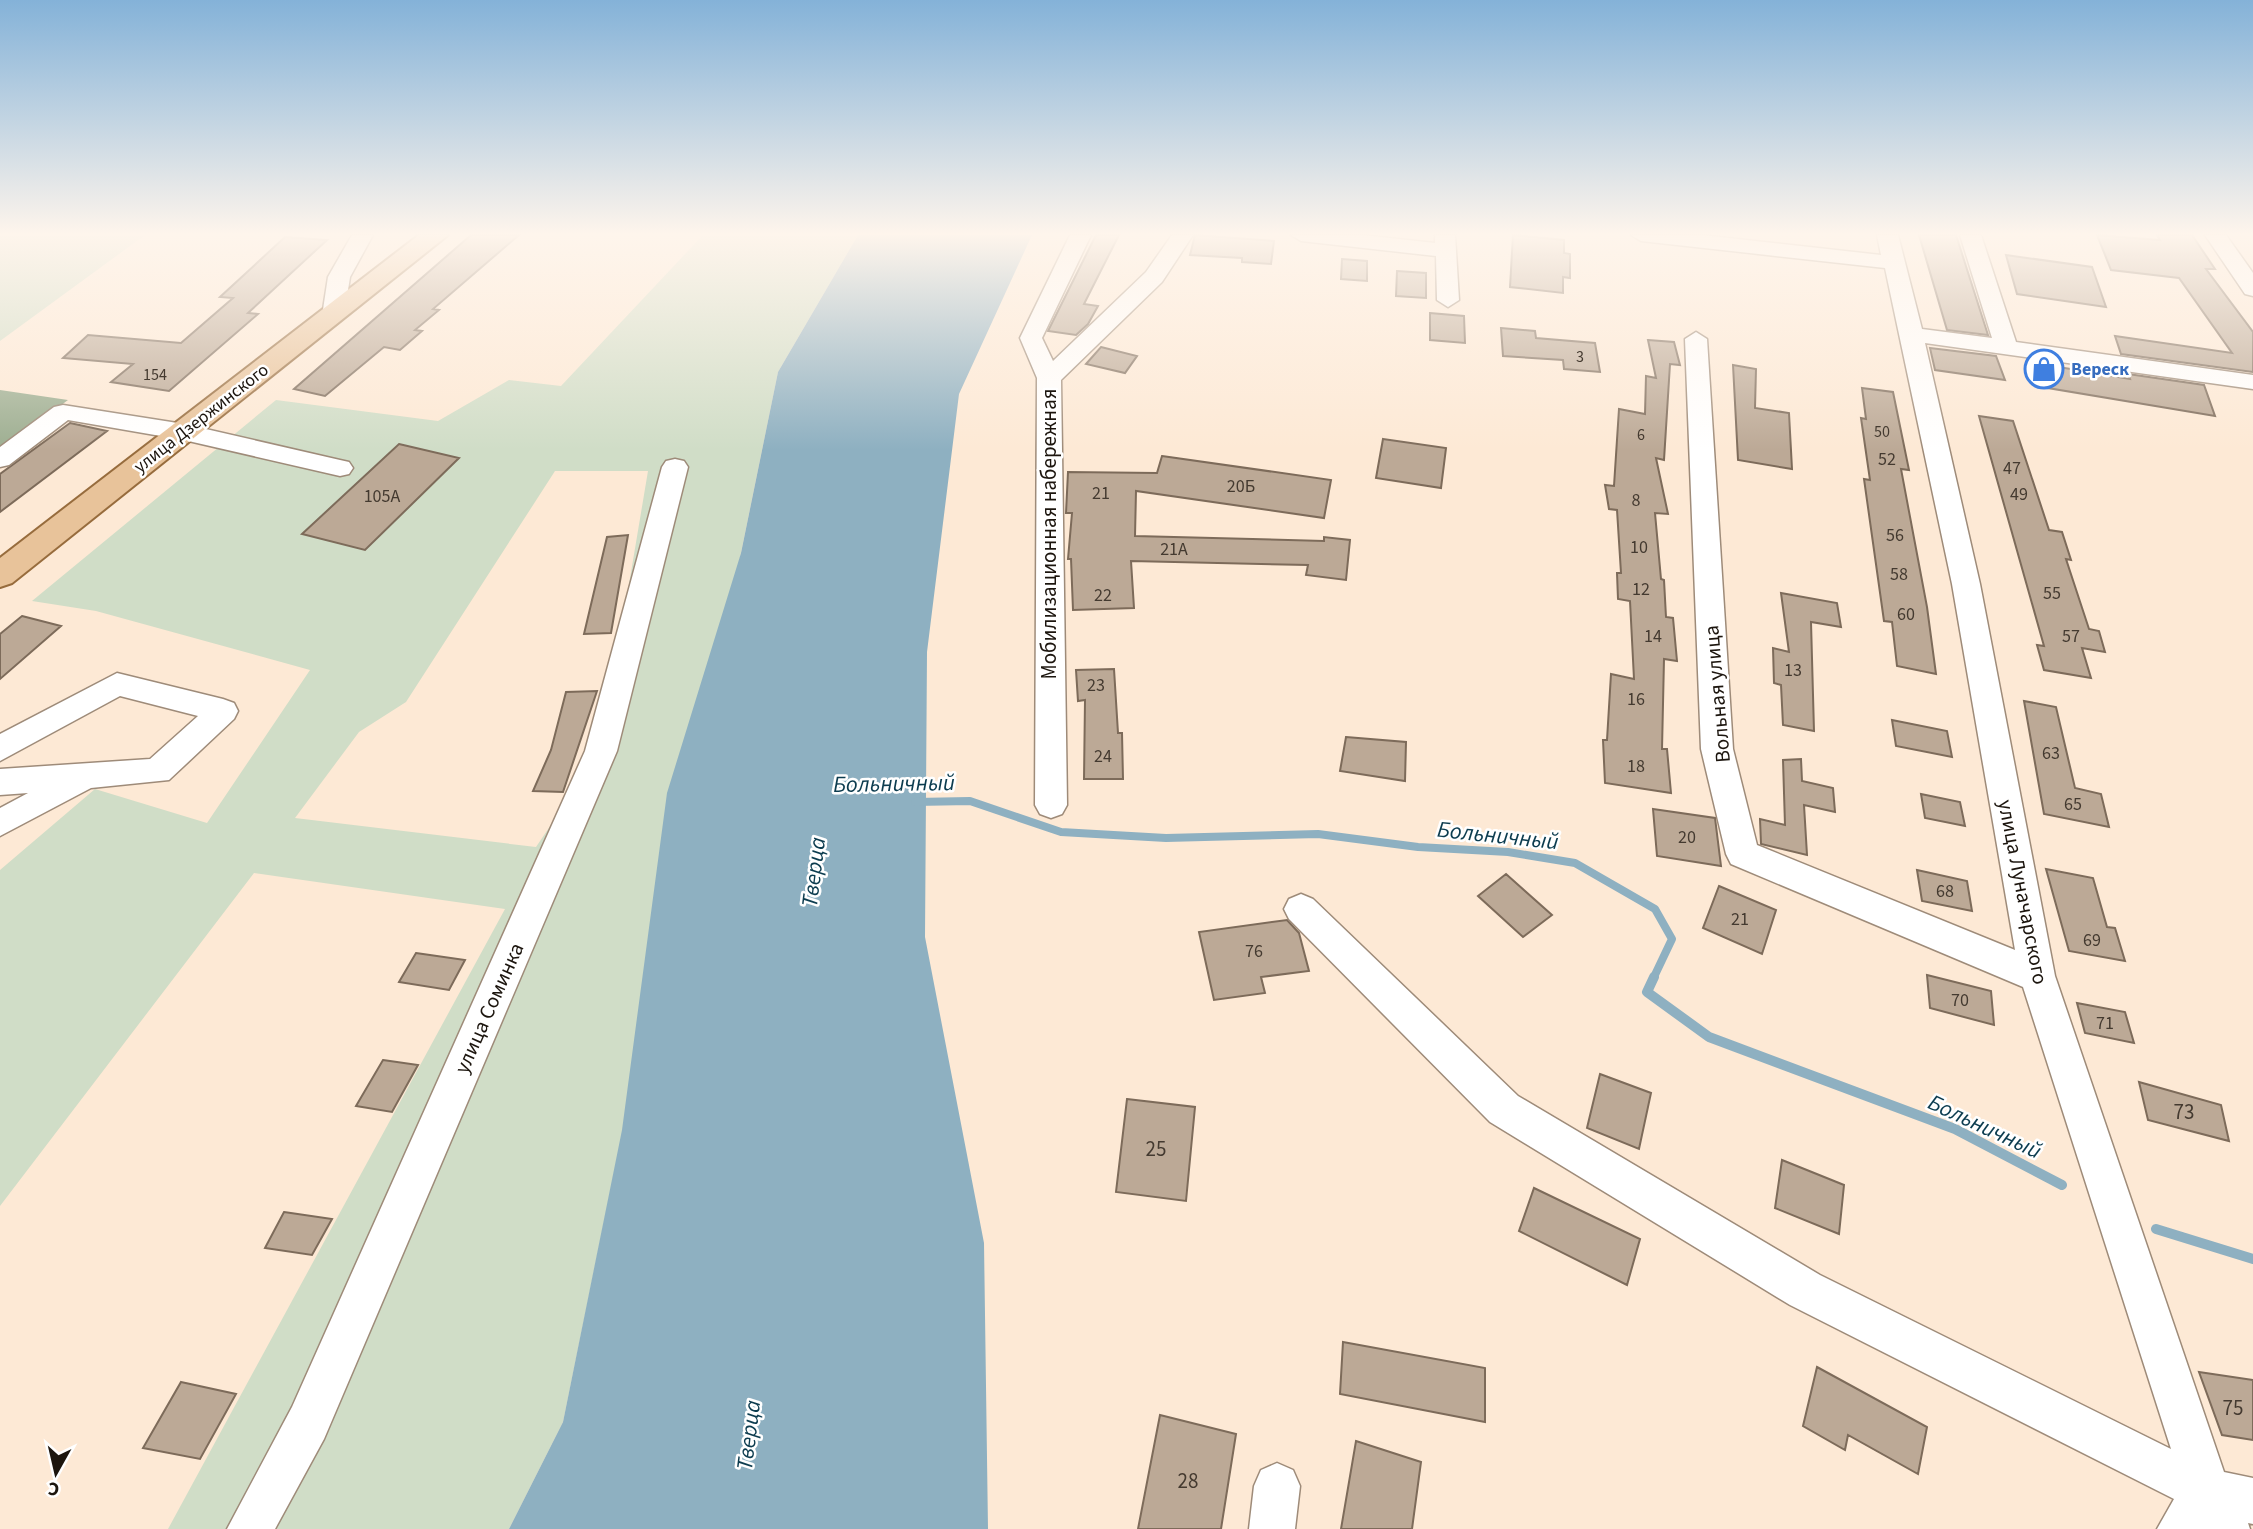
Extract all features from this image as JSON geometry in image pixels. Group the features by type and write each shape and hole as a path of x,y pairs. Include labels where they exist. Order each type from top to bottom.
{"main road":[{"name":"улица Дзержинского","path":"0,575 345,306"}],"street":[{"path":"333,316 334,306"},
{"name":"Мобилизационная набережная","path":"1047,306 1031,338 1049,379 1051,805"},
{"path":"1049,379 1124,306"},
{"name":"улица Луначарского","path":"1905,306 1966,584 2037,976 2217,1510"},
{"path":"1993,306 2007,348"},
{"path":"1912,334 2253,382"},
{"name":"Вольная улица","path":"1696,340 1717,749 1743,854 2037,976"},
{"path":"0,459 63,412 184,432 340,468"},
{"name":"улица Соминка","path":"250,1529 308,1423 601,751 675,467"},
{"path":"0,749 117,684 223,711 158,771 0,782"},
{"path":"0,823 87,776"},
{"path":"1301,909 1504,1110 1805,1290 2217,1510"},
{"path":"2180,1529 2217,1510 2253,1501"}],"green space":[{"path":"0,306 47,306 0,341"},
{"path":"636,306 816,306 778,372 563,1422 509,1529 168,1529 505,909 254,873 0,1206 0,870 95,789 207,823 310,670 96,611 32,601 276,400 438,421 509,380 561,386","holes":["555,471 648,471 601,751 536,847 295,818 359,732 406,702"]},
{"path":"0,390 68,400 0,450"}],"water":[{"name":"Тверца","path":"816,306 999,306 959,394 927,652 925,937 984,1243 988,1529 509,1529 563,1422 622,1130 667,793 741,553 778,372"}],"building":[{"path":"223,306 255,306 248,313 258,314 169,391 111,382 133,364 63,358 88,335 181,343"},
{"path":"389,306 436,306 433,309 439,310 415,330 422,331 400,350 384,347 325,396 294,389"},
{"path":"1060,306 1098,306 1088,324 1076,335 1048,331"},
{"path":"1940,306 1979,306 1988,335 1947,330"},
{"path":"2199,306 2234,306 2253,332 2253,372 2121,354 2115,336 2232,353"},
{"path":"1430,313 1464,316 1465,343 1430,340"},
{"path":"1501,328 1535,331 1536,338 1595,343 1600,372 1564,369 1563,360 1503,356"},
{"path":"1648,340 1674,342 1680,365 1670,364 1664,460 1656,458 1668,514 1655,513 1661,579 1664,580 1666,617 1673,618 1677,661 1664,659 1662,749 1667,749 1671,793 1605,783 1603,740 1607,740 1611,674 1634,679 1630,601 1618,599 1617,573 1621,573 1617,510 1609,509 1605,485 1614,486 1619,409 1645,414 1646,376 1656,378"},
{"path":"1101,347 1137,356 1125,373 1086,364"},
{"path":"1930,348 1996,356 2005,380 1935,370"},
{"path":"2035,363 2130,379 2128,374 2204,385 2215,416 2042,387"},
{"path":"1733,365 1756,369 1755,408 1789,413 1792,469 1738,460"},
{"path":"1862,388 1893,392 1909,470 1901,469 1927,607 1936,674 1897,666 1892,622 1884,621 1864,479 1870,480 1861,418 1866,419"},
{"path":"1979,416 2013,421 2049,530 2062,532 2071,560 2066,559 2089,629 2099,631 2105,652 2082,648 2091,678 2044,670 2037,645 2044,646"},
{"path":"70,423 107,431 0,512 0,474"},
{"path":"1383,439 1446,448 1441,488 1376,478"},
{"path":"399,444 459,458 365,550 302,534"},
{"path":"1162,456 1331,480 1324,518 1136,491 1135,536 1324,541 1324,537 1350,540 1346,580 1306,575 1308,565 1131,561 1134,608 1073,610 1071,559 1068,559 1072,513 1066,513 1068,472 1157,473"},
{"path":"628,535 611,633 584,634 607,537"},
{"path":"1781,593 1837,603 1841,627 1811,622 1814,731 1783,725 1781,685 1774,683 1773,648 1789,652"},
{"path":"22,616 61,626 0,679 0,634"},
{"path":"1114,669 1118,733 1122,733 1123,779 1084,779 1085,700 1078,701 1076,670"},
{"path":"597,691 563,792 533,791 551,750 566,692"},
{"path":"2024,701 2056,707 2075,788 2101,794 2109,827 2044,814"},
{"path":"1892,720 1947,731 1952,757 1896,746"},
{"path":"1346,737 1406,742 1405,781 1340,771"},
{"path":"1801,759 1802,781 1833,788 1835,812 1804,805 1807,855 1761,844 1760,819 1785,825 1783,760"},
{"path":"1921,794 1960,802 1965,826 1925,818"},
{"path":"1653,809 1715,818 1721,866 1657,856"},
{"path":"2046,869 2093,878 2107,927 2115,928 2125,961 2069,951"},
{"path":"1917,870 1967,881 1972,911 1922,901"},
{"path":"1506,874 1552,915 1523,937 1478,896"},
{"path":"1719,886 1776,910 1762,954 1703,928"},
{"path":"1287,920 1299,933 1309,971 1261,977 1265,993 1214,1000 1199,932"},
{"path":"416,953 465,960 449,990 399,982"},
{"path":"1927,975 1991,991 1994,1025 1930,1008"},
{"path":"2077,1003 2125,1012 2134,1043 2085,1033"},
{"path":"383,1060 418,1065 392,1112 356,1106"},
{"path":"1600,1074 1651,1093 1639,1149 1587,1128"},
{"path":"2139,1082 2221,1105 2229,1141 2148,1120"},
{"path":"1127,1099 1195,1107 1186,1201 1116,1192"},
{"path":"1782,1160 1844,1185 1839,1234 1775,1208"},
{"path":"1534,1188 1640,1239 1627,1285 1519,1231"},
{"path":"284,1212 332,1219 312,1255 265,1248"},
{"path":"1343,1342 1485,1368 1485,1422 1340,1394"},
{"path":"1817,1367 1927,1427 1918,1474 1848,1435 1845,1450 1803,1426"},
{"path":"2199,1372 2253,1380 2253,1440 2222,1435"},
{"path":"181,1382 236,1394 200,1459 143,1448"},
{"path":"1160,1415 1236,1434 1221,1529 1138,1529"},
{"path":"1356,1441 1421,1462 1412,1529 1341,1529"}],"waterway":[{"name":"Больничный","path":"915,802 970,801 1061,832 1166,838 1318,834 1418,847 1508,852 1575,863 1655,909 1672,939 1653,979"},
{"name":"Больничный","path":"1654,977 1647,992 1709,1037 1955,1129 2062,1185"},
{"name":"Больничный","path":"2156,1229 2253,1259"}],"place":[{"name":"Вереск","path":"2044,369"}]}
